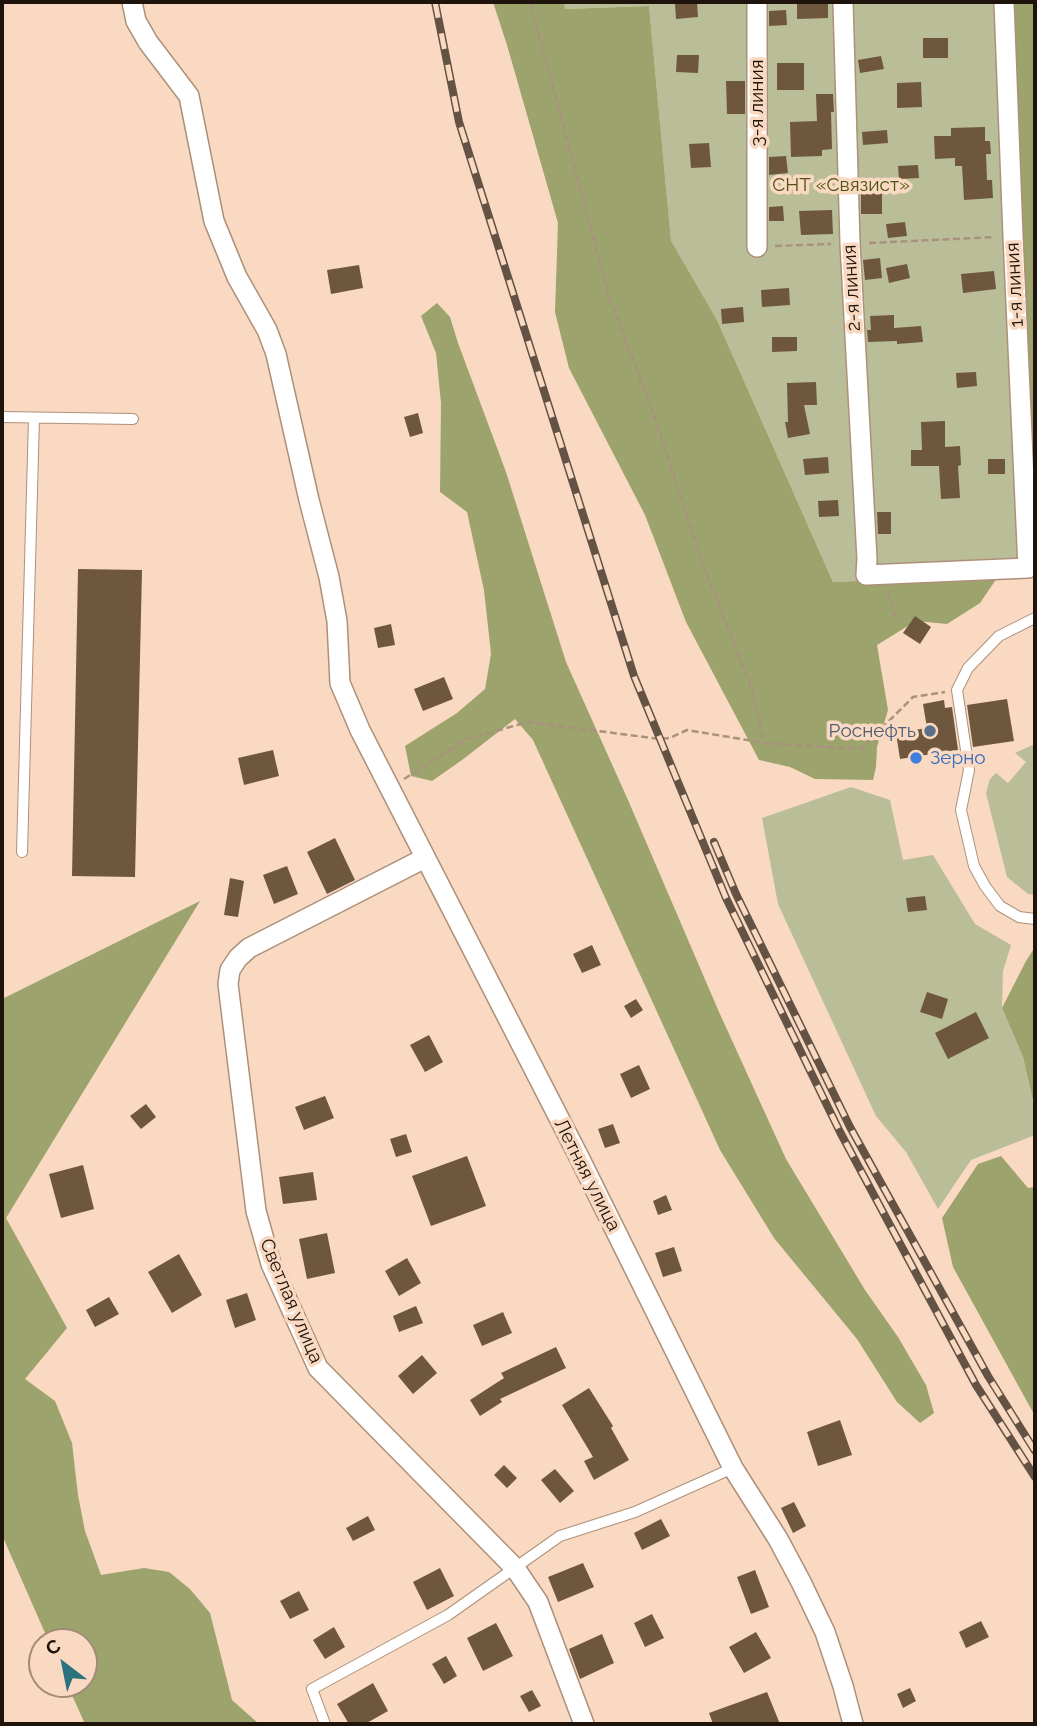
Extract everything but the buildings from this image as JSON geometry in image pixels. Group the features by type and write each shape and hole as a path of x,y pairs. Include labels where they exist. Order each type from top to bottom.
{"street":[{"name":"Летняя улица","path":"132,2 136,21 148,41 189,96 215,221 237,277 267,330 276,354 329,577 337,621 340,683 360,730 585,1170 733,1468 778,1539 825,1632 853,1724"},
{"name":"3-я линия","path":"757,2 757,247"},
{"name":"2-я линия","path":"843,2 850,243 867,559 875,574"},
{"name":"1-я линия","path":"875,574 1028,568 1004,2"},
{"name":"Светлая улица","path":"425,858 249,947 230,970 228,984 256,1211 271,1264 318,1368 515,1568 538,1602 584,1724"}],"lane":[{"path":"2,417 133,419"},
{"path":"22,852 34,418"},
{"path":"1035,618 999,636 968,668 957,691 969,770 961,810 974,866 1000,906 1019,918 1035,919"},
{"path":"325,1724 312,1689 448,1615 560,1536 635,1512 733,1468"}],"path":[{"path":"530,2 610,299 654,415 706,573 749,681 765,743"},
{"path":"757,247 1013,236"},
{"path":"875,574 897,623"},
{"path":"390,789 467,739 528,722 660,739 670,738 687,730 765,743 861,749 913,697 957,691"}],"green space":[{"path":"493,2 564,2 565,9 649,6 671,241 717,320 833,582 997,578 980,603 947,624 916,621 877,645 888,710 877,747 873,780 815,779 790,767 759,760 686,622 645,515 569,368 555,312 558,223"},
{"name":"СНТ «Связист»","path":"564,2 1007,2 1031,573 833,582 717,320 671,242 649,6 565,9"},
{"path":"1007,2 1035,2 1035,566"},
{"path":"437,303 450,317 506,472 566,662 786,1159 926,1385 934,1413 920,1423 897,1402 857,1339 774,1238 720,1150 533,740 515,719 432,781 411,776 405,746 457,713 485,689 491,654 484,590 467,512 440,492 441,403 436,353 421,316"},
{"path":"1035,744 1035,895 1028,894 1007,877 986,793 990,779 996,773 1008,783 1026,762 1015,753"},
{"path":"851,787 890,800 903,860 933,855 975,924 1011,945 1003,971 1002,1008 1023,1057 1035,1111 1035,1135 971,1160 938,1209 906,1152 876,1116 778,904 762,818"},
{"path":"200,901 6,1218 67,1328 25,1379 55,1401 72,1443 85,1531 101,1575 144,1568 169,1572 190,1589 210,1613 232,1700 259,1724 85,1724 73,1698 98,1698 98,1628 43,1628 2,1535 2,999"},
{"path":"1035,947 1035,1110 1023,1057 1002,1008"},
{"path":"1001,1156 1028,1188 1035,1187 1035,1416 953,1267 942,1218 978,1164"}],"railway":[{"path":"435,2 459,122 634,676 726,898 840,1132 976,1385 1035,1477"},
{"path":"714,842 736,894 850,1127 988,1376 1035,1451"}],"place":[{"name":"Роснефть","path":"930,731"},
{"name":"Зерно","path":"916,758"}]}
